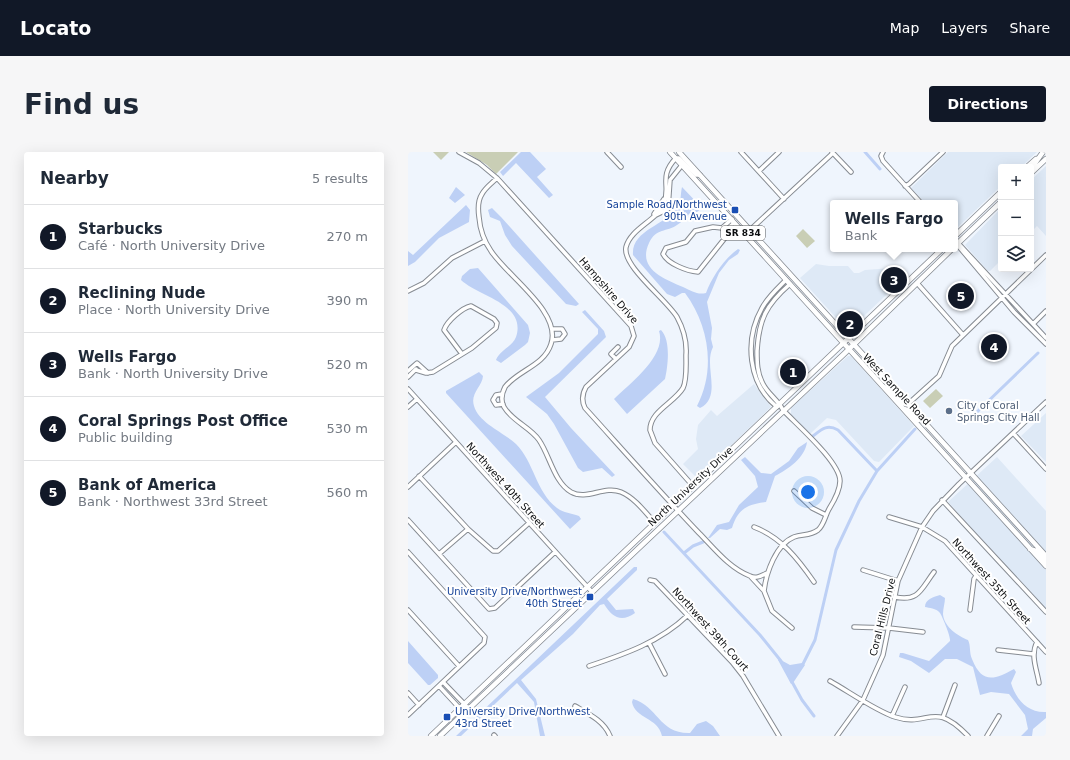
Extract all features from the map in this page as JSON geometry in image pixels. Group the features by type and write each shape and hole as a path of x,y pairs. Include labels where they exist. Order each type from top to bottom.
{"main road":[{"name":"West Sample Road","path":"670,152 1046,566"},
{"name":"West Sample Road","path":"679,152 1046,556"},
{"path":"1031,164 1043,152"},
{"path":"1034,168 1043,152"},
{"path":"1034,170 1046,159"},
{"path":"958,233 998,195"},
{"path":"718,205 726,209 744,229 750,230"},
{"path":"958,241 998,205"},
{"path":"750,240 754,240 771,258 779,262"},
{"name":"North University Drive","path":"431,736 939,252"},
{"name":"North University Drive","path":"440,736 783,410 849,350 916,282 949,252"},
{"path":"916,274 916,282"},
{"path":"911,288 916,274"},
{"path":"903,409 910,411 918,420 927,425"},
{"path":"737,444 742,450"},
{"path":"731,449 737,455"},
{"path":"1019,537 1031,544 1035,544"},
{"path":"1030,549 1036,550 1046,561"}],"street":[{"name":"Hampshire Drive","path":"459,152 479,163 497,178 631,326 634,331 632,342 586,387 583,392 583,404 673,506"},
{"path":"606,152 621,168"},
{"path":"741,152 784,199"},
{"path":"758,171 779,152"},
{"path":"750,230 832,152 851,172"},
{"path":"883,152 881,156 883,161 907,186 918,200"},
{"path":"907,186 943,152"},
{"path":"653,216 668,209 666,199 666,171 676,158 679,158 696,175 700,175"},
{"path":"682,165 670,180 666,199 653,216 631,237 626,246 626,255 629,263 677,317 683,330 686,354 683,387 654,416 650,430 655,443 693,486"},
{"path":"497,178 484,191 479,203 479,220 485,241 496,259 545,312 550,319 553,335 549,349 543,358 507,384 502,394 504,406 538,439 565,488 576,494 582,495 606,490 622,492 632,499 655,523"},
{"path":"724,230 713,227 695,231 686,242 666,248 663,254 668,261 698,272 724,241 724,230 733,221"},
{"path":"408,291 424,283 452,258 485,241"},
{"path":"958,245 1046,344"},
{"path":"882,386 890,390 902,404 908,404 939,376 948,351 1046,255"},
{"path":"764,591 767,573 775,557 784,545 796,537 811,534 819,530 839,490 840,481 834,464 778,405 766,396 755,380 752,365 754,333 757,318 766,301 786,280"},
{"path":"916,282 963,335"},
{"path":"778,405 760,380 757,366 758,334 762,320 770,304 790,284"},
{"path":"1004,296 1046,338"},
{"path":"766,301 770,304"},
{"path":"416,370 428,374 433,372 462,354 496,328 497,323 474,307 468,307 446,325 444,330 462,354"},
{"path":"1033,324 1046,311"},
{"path":"552,329 562,329 565,334 561,339 552,340"},
{"path":"754,333 758,334"},
{"path":"616,359 609,356 618,347"},
{"path":"408,371 417,363 428,374"},
{"path":"752,365 757,366"},
{"path":"408,377 420,366"},
{"name":"Northwest 40th Street","path":"408,389 592,592"},
{"path":"766,396 770,393"},
{"path":"502,394 496,395 493,400 496,405 504,406"},
{"path":"408,407 417,399"},
{"name":"Coral Hills Drive","path":"837,736 863,700 883,655 898,581 922,528 942,500 1046,402"},
{"path":"1013,433 1046,469"},
{"path":"408,487 456,442"},
{"path":"419,476 468,529 495,552 529,522"},
{"path":"794,491 806,504 826,515"},
{"path":"942,500 1046,612"},
{"path":"673,506 729,564 751,577 764,591 772,611 792,628"},
{"name":"Northwest 35th Street","path":"889,517 922,528 945,541 1046,652"},
{"path":"408,520 489,609 492,609 555,552"},
{"path":"754,527 766,532 784,545 814,582"},
{"path":"439,554 468,529"},
{"path":"408,552 485,637 484,643 408,715"},
{"path":"863,570 898,581"},
{"path":"895,597 907,599 914,597 934,572"},
{"path":"751,577 757,577 767,573"},
{"path":"970,610 974,579 976,576"},
{"name":"Northwest 39th Court","path":"650,580 655,580 736,667 780,736"},
{"path":"408,610 459,666"},
{"path":"590,666 649,643 673,630 688,615"},
{"path":"854,627 889,628 923,632"},
{"path":"1037,642 1033,649 1033,654 1040,683"},
{"path":"649,643 665,674"},
{"path":"998,650 1033,654"},
{"path":"830,681 892,716 909,719 926,716 943,717 959,727 968,736"},
{"path":"444,682 469,709"},
{"path":"943,717 955,685"},
{"path":"439,686 464,713"},
{"path":"892,716 905,687"},
{"path":"408,693 419,705"},
{"path":"575,706 598,720 607,729 610,736"},
{"path":"987,736 999,716"}],"shaded area":[{"path":"948,152 1037,152 1024,164 998,164 998,189 958,227 958,200 922,200 911,188"},
{"path":"1046,166 1046,236 1037,226 1034,229 1034,177"},
{"path":"998,211 998,263 990,271 988,271 965,245"},
{"path":"816,264 848,266 854,273 859,273 865,270 892,268 896,270 902,280 848,331 800,278"},
{"path":"848,356 851,356 914,426 879,462 874,461 836,420 827,418 810,434 791,416 791,408"},
{"path":"754,384 771,407 697,478 683,464 698,449 696,439 698,425 711,410 717,416"},
{"path":"1046,413 1046,462 1021,436"},
{"path":"997,457 1046,511 1046,610 948,502"}],"green space":[{"path":"433,152 449,152 441,160"},
{"path":"466,152 518,152 496,174 487,165"},
{"path":"803,229 815,241 807,248 796,236"},
{"path":"936,389 943,396 930,408 923,401"}],"water":[{"path":"521,152 530,152 546,169 537,177 553,195 549,198 516,163 503,176 500,172"},
{"path":"456,187 465,195 455,203 449,198"},
{"path":"682,187 702,208 697,212 691,212 679,224 658,233 652,238 646,252 649,266 654,272 692,291 697,293 706,293 723,263 738,249 740,250 738,254 729,260 719,273 707,302 712,328 711,339 713,347 710,363 712,388 707,403 700,408 697,406 707,378 708,363 707,348 700,319 685,293 675,297 667,294 633,255 634,246 637,240 650,228 672,214 677,208 679,205"},
{"path":"466,205 470,210 469,222 439,238 415,262 408,266 408,251 413,255"},
{"path":"492,208 579,304 576,306 566,304 512,246 505,235 500,221 490,217 488,210"},
{"path":"478,268 528,325 530,333 528,342 501,363 496,360 516,337 517,326 514,316 508,309 499,302 461,280 462,276 470,269"},
{"path":"585,310 604,331 606,337 545,397 571,428 615,475 612,477 602,468 583,472 578,468 547,414 526,397 559,373 598,334 598,329 582,312"},
{"path":"661,330 666,340 668,353 665,379 627,414 614,399 646,368 658,350 660,340 659,331"},
{"path":"479,372 483,376 473,401 477,412 486,422 516,444 522,451 544,494 550,501 560,510 579,516 581,519 570,529 446,393 446,391"},
{"path":"807,442 806,448 799,458 775,476 766,502 744,509 737,516 732,528 727,530 720,529 708,538 717,525 729,522 739,505 758,487 755,476 741,460 745,457 761,473 771,474 789,461 798,448"},
{"path":"634,567 637,567 637,570 607,599 616,610 633,609 635,613 625,618 621,618 610,612 604,604 600,605 573,634 521,680 536,699 545,736 540,736 534,702 517,683 461,736 456,736"},
{"path":"940,595 945,598 943,614 946,623 956,633 968,640 972,659 980,673 989,678 1000,676 1014,669 1016,672 1011,683 1019,699 1023,704 1033,710 1046,712 1046,718 1033,729 1032,736 1021,736 1028,729 1025,715 1009,694 991,692 980,695 973,667 957,659 945,659 929,673 911,661 899,657 900,653 903,653 929,661 950,641 948,631 940,613 935,609 925,607 928,600"},
{"path":"408,641 438,675 438,678 430,685 428,685 408,663"},
{"path":"779,659 790,665 802,663 805,665 793,683 791,684 778,660"},
{"path":"633,699 648,707 665,725 672,729 690,733 697,724 706,721 713,726 720,736 662,736 660,730 652,721 637,712 632,702"}],"waterway":[{"path":"865,152 880,169"},
{"path":"977,412 1038,353"},
{"path":"813,436 822,429 828,427 838,430 877,471"},
{"path":"802,666 815,640 836,550 859,501 877,471 915,429"},
{"path":"664,532 760,635 781,661"},
{"path":"684,553 693,546 703,542"},
{"path":"791,680 802,700 814,716"}],"place":[{"name":"Sample Road/Northwest 90th Avenue","path":"735,210"},
{"name":"Wells Fargo","path":"894,280"},
{"name":"Bank of America","path":"961,296"},
{"name":"Reclining Nude","path":"850,324"},
{"name":"Coral Springs Post Office","path":"994,347"},
{"name":"Starbucks","path":"793,372"},
{"name":"City of Coral Springs City Hall","path":"949,411"},
{"name":"University Drive/Northwest 40th Street","path":"590,597"},
{"name":"University Drive/Northwest 43rd Street","path":"447,717"}]}
